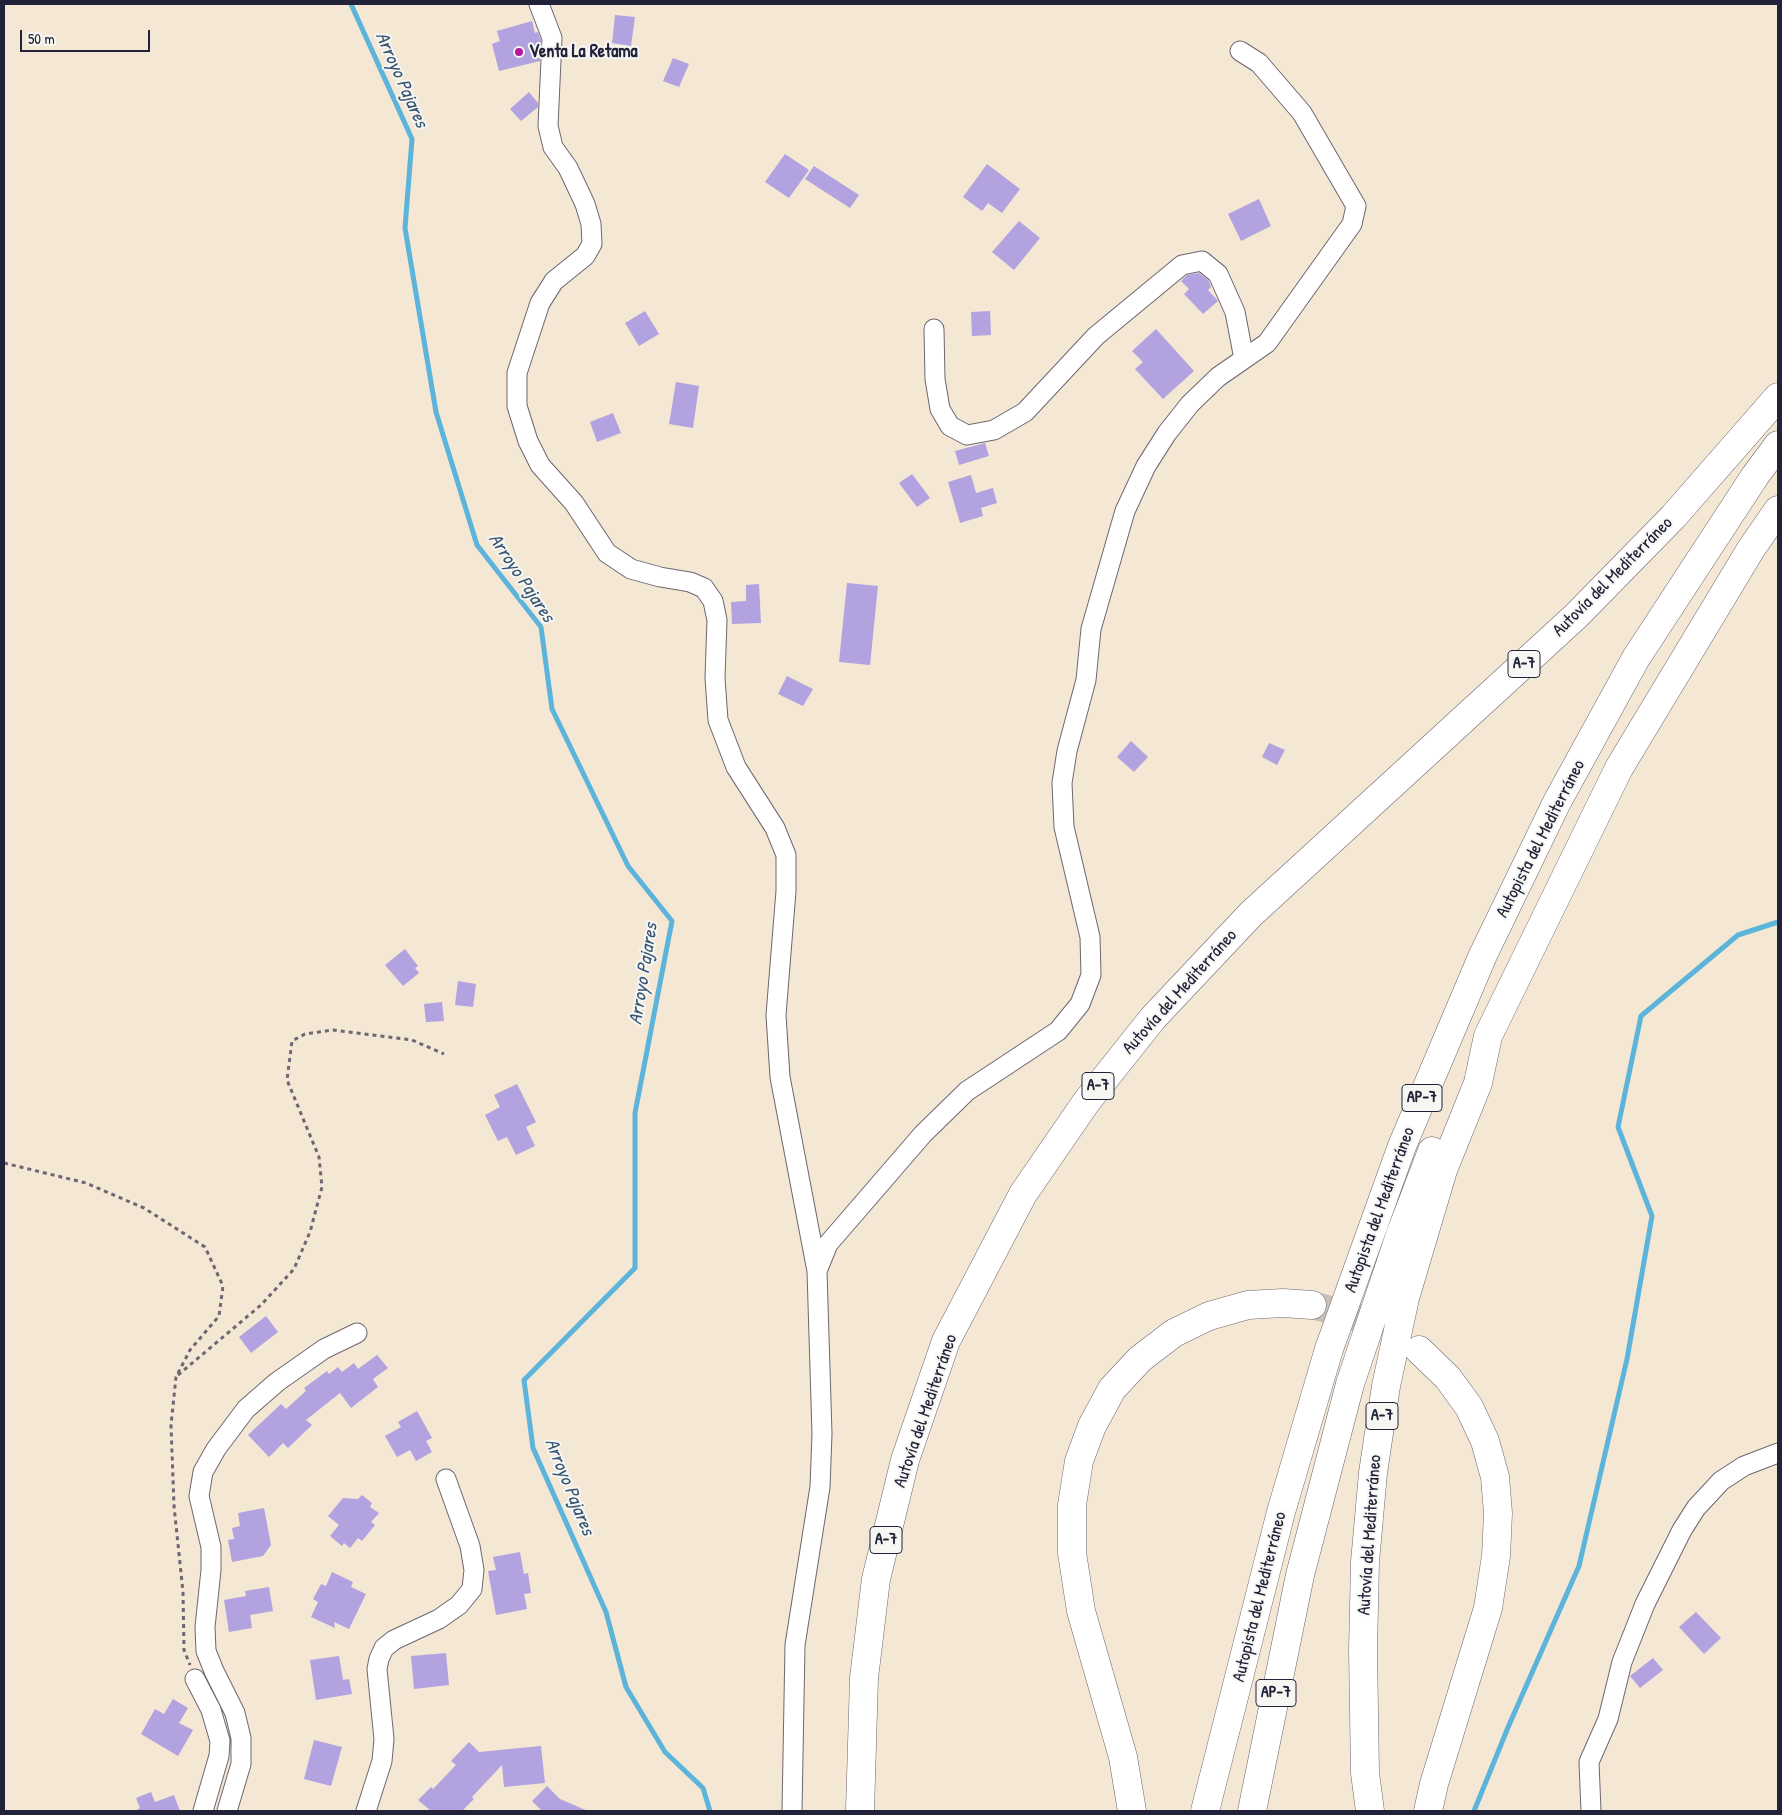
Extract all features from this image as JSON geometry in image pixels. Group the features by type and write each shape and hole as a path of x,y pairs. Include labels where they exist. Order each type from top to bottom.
{"highway":[{"name":"Autovía del Mediterráneo","path":"860,1811 864,1678 876,1579 905,1460 946,1341 1023,1194 1087,1101 1153,1018 1251,914 1576,616 1673,517 1778,397"},
{"name":"Autopista del Mediterráneo","path":"1205,1811 1281,1512 1329,1348 1406,1137 1483,955 1557,802 1636,658 1778,444"},
{"name":"Autovía del Mediterráneo","path":"1370,1811 1365,1772 1363,1688 1365,1571 1373,1473 1386,1386 1405,1298 1443,1170 1478,1083 1488,1036 1618,768 1741,565 1778,510"},
{"name":"Autopista del Mediterráneo","path":"1252,1811 1300,1575 1350,1384 1400,1235 1460,1078 1488,1036"},
{"path":"1132,1811 1123,1757 1081,1611 1072,1553 1072,1505 1079,1461 1092,1426 1112,1389 1140,1359 1174,1333 1209,1316 1248,1306 1283,1303 1312,1305"},
{"path":"1419,1350 1448,1378 1469,1407 1485,1441 1495,1477 1498,1513 1496,1556 1488,1608 1434,1784 1428,1811"}],"street":[{"path":"539,4 552,38 548,126 553,147 568,168 585,204 591,224 592,244 585,256 554,281 540,303 517,373 517,406 528,441 540,465 574,502 607,553 631,569 660,577 690,582 704,588 713,601 717,620 715,678 718,720 736,767 775,828 786,854 786,891 776,1015 780,1077 817,1271 822,1434 820,1487 795,1645 792,1811"},
{"path":"817,1271 828,1244 923,1134 967,1091 1058,1031 1080,1004 1091,975 1090,937 1064,827 1062,782 1066,751 1086,680 1091,629 1125,511 1146,466 1167,432 1190,404 1218,377 1267,342 1352,224 1356,206 1302,113 1259,63 1240,51"},
{"path":"934,330 935,378 940,409 950,426 967,435 994,430 1025,412 1096,336 1182,265 1202,261 1218,274 1235,312 1244,359"},
{"path":"227,1811 241,1764 241,1738 235,1713 206,1651 205,1627 211,1570 211,1547 199,1496 203,1472 216,1449 246,1409 277,1382 324,1349 357,1333"},
{"path":"1591,1811 1588,1784 1589,1762 1608,1719 1622,1662 1645,1604 1682,1530 1696,1508 1721,1481 1744,1466 1778,1453"},
{"path":"366,1811 382,1761 384,1739 377,1669 384,1648 394,1640 459,1606 472,1589 474,1570 470,1546 446,1479"},
{"path":"195,1679 211,1710 220,1741 219,1756 202,1811"}],"path":[{"path":"176,1377 262,1305 294,1269 310,1232 322,1187 319,1157 288,1080 292,1042 306,1034 333,1030 412,1040 444,1054"},
{"path":"4,1163 53,1174 103,1190 144,1208 204,1247 223,1286 219,1316 190,1350 176,1377 171,1425 174,1506 183,1592 184,1650 195,1679"}],"building":[{"path":"615,15 635,17 631,46 612,43"},
{"name":"Venta La Retama","path":"532,21 535,33 538,32 541,40 540,61 499,71 492,44 500,41 497,31"},
{"path":"673,58 689,64 679,87 663,81"},
{"path":"529,92 538,103 538,107 521,121 510,109"},
{"path":"785,154 809,170 789,198 765,182"},
{"path":"987,164 1020,189 1002,213 988,203 982,211 963,197"},
{"path":"814,166 859,195 850,208 805,179"},
{"path":"1259,199 1271,226 1241,241 1228,214"},
{"path":"1019,221 1040,238 1014,270 992,252"},
{"path":"1199,273 1209,281 1211,287 1208,290 1218,301 1203,314 1184,294 1189,289 1181,281 1187,275"},
{"path":"645,311 659,334 639,346 625,323"},
{"path":"990,311 991,335 972,336 971,312"},
{"path":"1156,329 1194,371 1163,399 1135,369 1143,362 1132,351"},
{"path":"676,382 699,386 693,428 669,424"},
{"path":"613,413 621,433 597,442 590,422"},
{"path":"985,443 989,456 959,465 955,451"},
{"path":"912,474 930,498 917,507 899,483"},
{"path":"971,475 976,493 993,488 997,503 981,508 983,516 960,523 948,482"},
{"path":"847,583 878,586 870,665 839,662"},
{"path":"759,584 761,623 732,624 731,602 746,601 746,585"},
{"path":"787,676 813,689 803,706 778,694"},
{"path":"1131,741 1148,757 1134,772 1117,757"},
{"path":"1269,743 1285,750 1277,765 1262,757"},
{"path":"405,949 418,966 415,968 419,973 403,986 385,965"},
{"path":"458,981 476,984 473,1007 455,1005"},
{"path":"442,1002 444,1021 426,1022 424,1004"},
{"path":"517,1084 536,1122 526,1127 535,1146 516,1155 507,1137 498,1141 485,1115 500,1107 494,1095"},
{"path":"266,1316 278,1332 251,1353 239,1337"},
{"path":"377,1355 388,1368 373,1379 378,1387 351,1408 340,1393 306,1420 312,1425 288,1448 283,1443 269,1457 248,1435 281,1404 286,1409 306,1391 304,1388 327,1371 329,1374 338,1367 342,1372 354,1363 358,1369"},
{"path":"417,1411 432,1438 426,1441 432,1452 416,1461 410,1450 397,1457 385,1436 401,1427 398,1422"},
{"path":"362,1495 372,1503 370,1507 379,1513 371,1522 375,1525 362,1541 358,1538 350,1548 344,1543 342,1546 330,1536 339,1525 328,1516 343,1498 358,1499"},
{"path":"264,1508 271,1545 263,1556 232,1562 228,1540 234,1539 232,1528 240,1526 238,1513"},
{"path":"520,1552 524,1574 528,1573 531,1593 524,1594 527,1609 496,1615 488,1571 496,1570 493,1557"},
{"path":"332,1572 353,1582 351,1587 366,1594 349,1629 334,1622 335,1628 311,1617 318,1602 313,1599 321,1584 326,1586"},
{"path":"269,1587 273,1611 250,1615 252,1628 229,1632 224,1600 246,1596 245,1591"},
{"path":"1696,1612 1721,1638 1704,1654 1679,1627"},
{"path":"446,1653 449,1685 414,1689 411,1656"},
{"path":"339,1656 343,1680 349,1679 352,1694 316,1700 310,1660"},
{"path":"1653,1658 1663,1670 1640,1688 1630,1676"},
{"path":"173,1699 188,1708 179,1723 193,1730 178,1756 141,1734 155,1709 164,1714"},
{"path":"314,1740 342,1747 331,1786 304,1779"},
{"path":"469,1742 479,1752 541,1746 545,1783 504,1787 502,1765 472,1797 474,1799 462,1811 431,1811 418,1800 431,1787 433,1789 456,1765 451,1761"},
{"path":"547,1786 560,1799 588,1811 542,1811 532,1801"},
{"path":"151,1792 155,1802 174,1795 180,1811 135,1811 140,1808 136,1798"}],"waterway":[{"name":"Arroyo Pajares","path":"351,4 412,139 405,228 436,412 477,545 541,627 552,709 628,866 672,921 635,1113 635,1268 524,1380 533,1448 606,1612 626,1687 665,1752 703,1788 710,1811"},
{"path":"1474,1811 1509,1725 1579,1566 1627,1359 1652,1216 1618,1127 1641,1016 1738,935 1778,922"}],"tunnel":[{"path":"1312,1305 1353,1316 1392,1333"}],"place":[{"name":"Venta La Retama","path":"519,52"}]}
